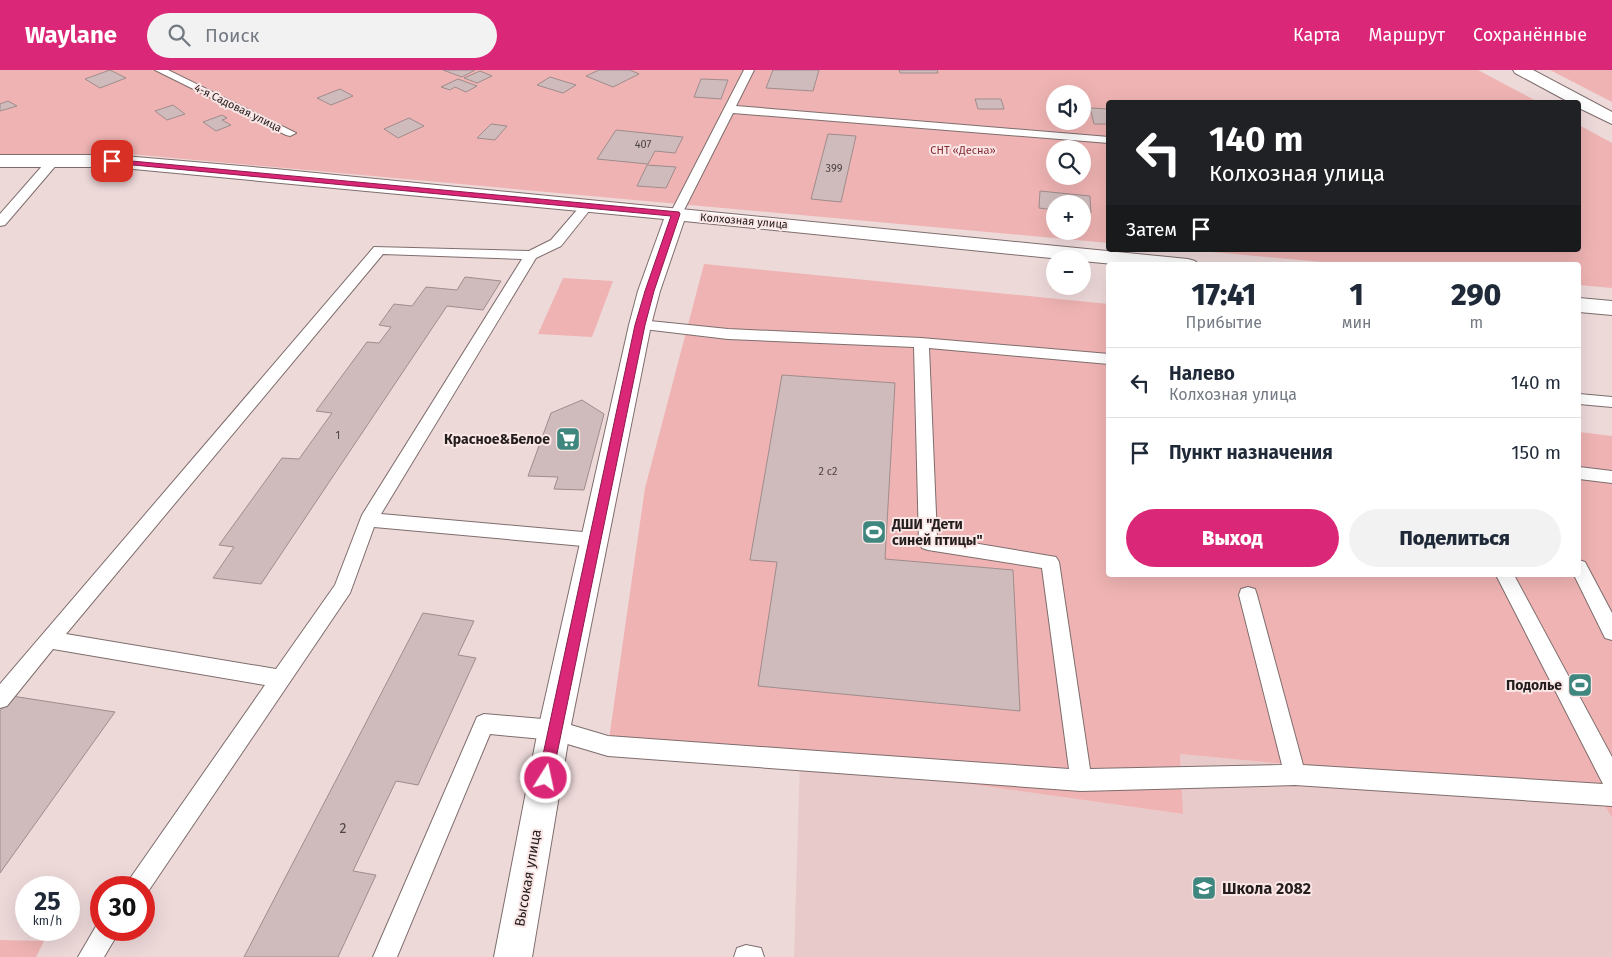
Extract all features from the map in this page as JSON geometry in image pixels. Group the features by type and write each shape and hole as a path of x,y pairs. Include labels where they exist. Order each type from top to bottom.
{"street":[{"path":"1521,70 1577,100"},
{"path":"1581,102 1612,119"},
{"name":"Колхозная улица","path":"0,161 112,161 1158,262"},
{"name":"Высокая улица","path":"514,957 554,730 640,325 649,291 676,214"},
{"path":"1581,305 1612,308"}],"lane":[{"name":"4-я Садовая улица","path":"160,70 290,133"},
{"path":"676,214 749,70"},
{"path":"728,109 1106,140"},
{"path":"0,222 54,160"},
{"path":"0,699 379,250 531,255 556,243 587,206"},
{"path":"145,876 343,588 368,520 531,255"},
{"path":"640,325 728,334 921,343 1106,359"},
{"path":"921,343 928,544 1050,562 1081,780"},
{"path":"1581,399 1612,402"},
{"path":"1581,474 1612,477"},
{"path":"368,520 594,540"},
{"path":"1581,571 1611,629"},
{"path":"1506,577 1612,779"},
{"path":"1248,595 1295,775"},
{"path":"49,640 281,679"},
{"path":"385,957 484,724 554,730 608,746 1081,780 1295,775 1612,795"},
{"path":"90,957 101,941"},
{"path":"746,957 752,957"}],"shaded area":[{"name":"Школа 2082","path":"1180,754 1600,794 1612,818 1612,957 794,957 800,760 1182,814"}],"green space":[{"name":"СНТ «Десна»","path":"0,70 1478,70 1534,100 1106,100 1106,243 1076,240 1091,240 1091,195 1046,195 1046,237 129,154 0,156"},
{"path":"1550,70 1612,70 1612,102"},
{"path":"1581,126 1612,143 1612,288 1581,285 1581,262 1322,262 1212,252 1581,252"},
{"name":"ДШИ \"Дети синей птицы\"","path":"704,264 1106,304 1106,577 1581,577 1581,432 1612,436 1612,818 1599,794 1180,754 1183,814 800,760 608,746 645,488"},
{"path":"563,278 613,281 592,337 538,334"},
{"path":"0,940 44,941 36,957 0,957"}],"building":[{"path":"110,70 126,78 100,88 85,79"},
{"path":"443,70 475,70 462,77"},
{"path":"599,70 630,70 639,74 613,87 586,76"},
{"path":"773,70 819,70 813,91 766,88"},
{"path":"899,70 937,70 938,73 900,73"},
{"path":"480,71 492,76 477,83 464,78"},
{"path":"550,77 576,85 563,93 537,85"},
{"path":"458,79 477,86 466,92 455,87 450,90 441,87"},
{"path":"701,79 728,80 721,99 694,97"},
{"path":"340,89 353,96 331,105 317,98"},
{"path":"975,99 1001,99 1004,109 978,109"},
{"path":"8,101 17,106 0,111 0,104"},
{"path":"173,105 185,114 167,120 155,111"},
{"path":"1091,108 1106,109 1106,124 1094,124"},
{"path":"222,115 227,118 222,120 231,125 216,131 203,122"},
{"path":"409,118 424,126 398,138 384,129"},
{"path":"491,124 507,126 495,140 477,138"},
{"path":"616,130 683,137 675,153 655,151 648,164 597,159"},
{"path":"828,134 856,136 841,202 811,199"},
{"path":"647,165 676,167 666,188 637,186"},
{"path":"1040,191 1080,195 1046,195 1046,209 1039,208"},
{"path":"465,277 501,281 483,310 447,306 261,584 213,578 234,547 219,545 282,458 299,459 332,413 316,411 367,342 379,343 391,327 379,325 394,304 412,306 426,287 457,290"},
{"path":"782,375 895,383 885,559 1013,570 1020,711 758,686 777,562 750,560"},
{"path":"582,400 604,414 584,490 554,489 558,477 528,476 551,413"},
{"path":"423,613 474,621 458,655 476,658 418,785 396,781 353,871 376,875 338,957 244,957"},
{"path":"12,696 115,712 0,873 0,711"}],"place":[{"name":"Красное&Белое","path":"568,439"},
{"name":"ДШИ \"Дети синей птицы\"","path":"874,532"},
{"name":"Подолье","path":"1580,685"},
{"name":"Школа 2082","path":"1204,888"}],"route":[{"path":"112,161 676,214 649,291 640,325 554,730 546,778"}]}
